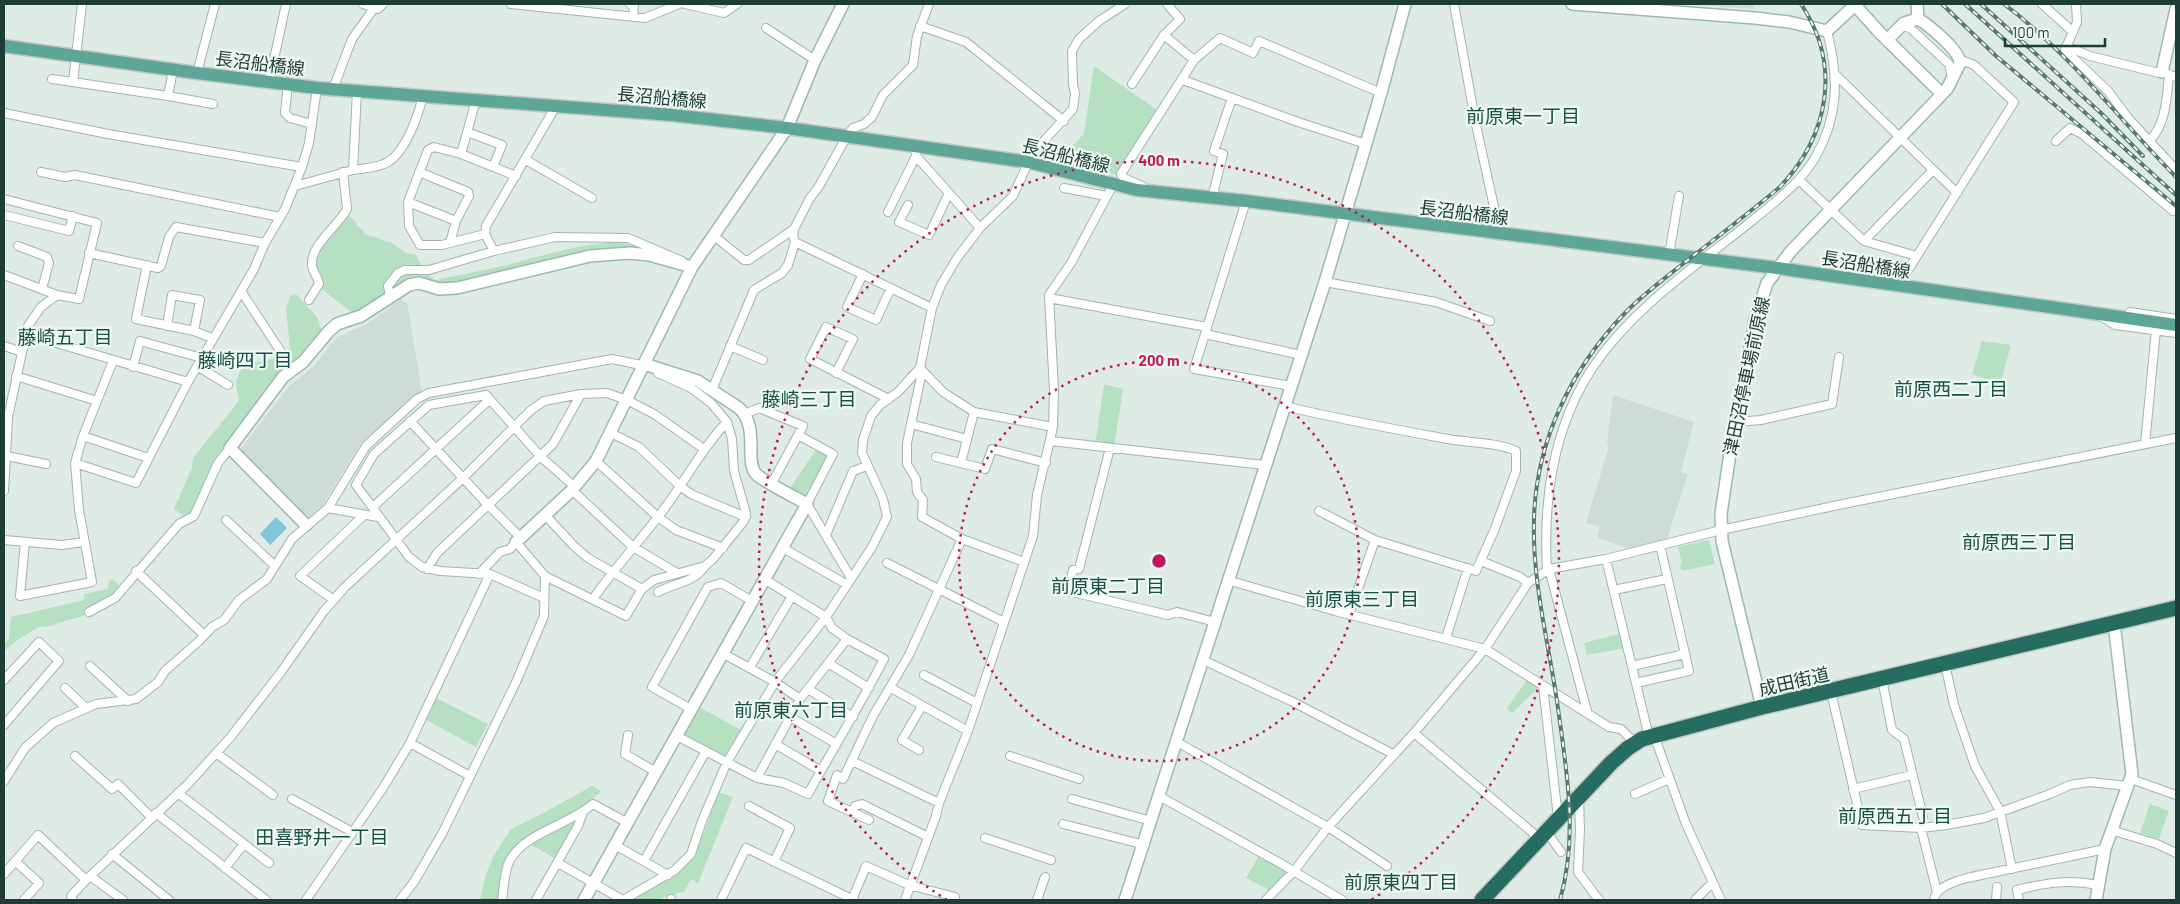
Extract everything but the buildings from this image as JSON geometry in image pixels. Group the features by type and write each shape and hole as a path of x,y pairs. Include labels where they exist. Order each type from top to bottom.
{"highway":[{"name":"成田街道","path":"1482,900 1558,817 1619,755 1646,738 1882,678 2176,608"}],"main road":[{"name":"長沼船橋線","path":"4,46 317,88 672,115 787,128 847,136 915,151 1028,162 1110,191 1146,192 1246,201 1346,213 1777,268 2176,325"}],"street":[{"path":"72,82 82,4"},
{"path":"197,73 215,4"},
{"path":"269,82 286,4"},
{"path":"363,4 378,8 383,4"},
{"path":"512,4 527,4 645,18 679,4"},
{"path":"630,4 634,4 633,17"},
{"path":"685,4 716,7 724,12 737,4"},
{"path":"479,574 500,552 510,549 546,516 573,489 596,461 627,400 689,266 714,236 787,128 815,60 842,4"},
{"path":"712,390 754,290 782,273 788,265 795,242 793,236 794,229 847,136 852,128 864,124 872,117 883,95 913,65 920,26 929,4"},
{"path":"1024,562 962,539 922,516 923,500 917,492 916,479 907,464 906,443 932,308 941,285 957,258 980,228 1014,196 1032,154 1074,109 1072,51 1078,38 1125,4"},
{"path":"1132,84 1164,35 1180,19 1167,4"},
{"path":"1125,900 1145,845 1227,580 1325,282 1381,93 1405,4"},
{"path":"1454,4 1476,125 1500,234"},
{"path":"1572,4 1755,18 1789,22 1827,31"},
{"path":"1827,31 1854,4 1887,40 1942,94"},
{"path":"1898,286 2014,102 1974,65 1961,60 1956,52 1918,19 1917,4"},
{"path":"2042,4 2073,32"},
{"path":"2076,4 2077,22 2065,50 2108,91 2128,118 2176,170"},
{"path":"332,89 352,39 375,7"},
{"path":"2149,142 2160,126 2166,103 2176,8"},
{"path":"1887,40 1900,26 1908,21 1918,19"},
{"path":"920,26 966,42 1064,121"},
{"path":"1900,26 1910,28 1949,64 1952,70 1952,82"},
{"path":"766,28 815,60"},
{"path":"1587,711 1548,570 1545,533 1547,503 1554,461 1562,433 1582,385 1603,353 1640,312 1799,180 1814,160 1822,144 1833,110 1836,76 1827,31"},
{"path":"1164,35 1194,60"},
{"path":"1146,192 1142,186 1124,178 1122,174 1194,60 1220,38 1253,53 1259,41 1381,93"},
{"path":"2066,46 2090,56 2169,74"},
{"name":"津田沼停車場前原線","path":"1762,708 1727,566 1721,530 1723,499 1758,307 1767,283 1777,268 1942,94 1952,82 1961,60"},
{"path":"168,96 173,70"},
{"path":"1836,76 1957,193"},
{"path":"52,79 213,104"},
{"path":"1183,80 1366,144"},
{"path":"288,84 285,114 290,118 312,124"},
{"path":"75,463 136,483 212,338 241,291 295,186 302,167 312,124 317,88"},
{"path":"353,170 357,91"},
{"path":"295,186 343,172 378,166 393,158 412,128 423,96"},
{"path":"1212,198 1223,154 1214,151 1232,98"},
{"path":"461,154 476,100"},
{"path":"494,251 485,234 486,226 556,106"},
{"path":"4,113 108,134 302,167"},
{"path":"2056,141 2070,128 2082,134 2173,211"},
{"path":"467,132 502,145 493,166"},
{"path":"485,234 442,245 420,244 409,226 408,202 428,150 434,147 461,154 516,176"},
{"path":"888,212 915,151 948,194 980,228"},
{"path":"526,160 592,198"},
{"path":"1864,241 1933,170"},
{"path":"41,172 65,177 75,175 280,217"},
{"path":"309,300 319,284 312,266 313,258 326,234 347,209 343,172"},
{"path":"419,172 468,192 469,196 456,221 450,243"},
{"path":"1799,180 1864,241 1917,256"},
{"path":"904,900 939,803 968,731 1033,536 1037,495 1053,427 1054,391 1048,298 1051,290 1071,263 1110,191 1064,188"},
{"path":"908,205 899,222 929,235 948,194"},
{"path":"1669,255 1679,196"},
{"path":"4,199 97,223 79,300 57,295 4,275"},
{"path":"1246,201 1194,370 1291,386"},
{"path":"408,202 456,221"},
{"path":"4,215 69,231 73,216"},
{"path":"90,253 147,265 161,266 169,237 176,227 265,242"},
{"path":"714,236 744,260 749,260 794,229"},
{"path":"390,296 388,286 398,273 405,270 430,270 494,251 555,238 628,238 680,259 689,266"},
{"path":"795,242 932,308"},
{"path":"18,246 47,257 49,263 42,289"},
{"path":"88,612 115,598 136,571 179,524 194,516 218,463 283,377 312,353 337,324 361,316 409,285 419,283 439,289 457,288 590,256 630,253 649,255 689,266"},
{"path":"147,265 136,319 194,331 212,338"},
{"path":"863,274 847,307 876,320 891,288"},
{"path":"1325,282 1436,302 1490,321"},
{"path":"241,291 281,352"},
{"path":"4,491 8,417 28,326 41,307 57,295"},
{"path":"167,326 172,295 200,300 194,331"},
{"path":"1048,298 1206,330 1301,355"},
{"path":"2098,315 2122,311 2176,319"},
{"path":"2098,315 2115,325 2176,334"},
{"path":"836,373 853,339 826,327 810,359 836,373 889,399"},
{"path":"2145,444 2156,330"},
{"path":"26,334 188,382"},
{"path":"133,367 140,341 202,358"},
{"path":"4,346 22,352"},
{"path":"730,346 763,360"},
{"path":"1736,422 1761,420 1832,404 1839,357"},
{"path":"4,781 26,748 54,723 85,707 128,701 145,693 158,682 164,671 199,641 203,634 224,620 239,600 267,579 292,539 328,508 366,446 417,400 429,392 612,359 644,364 698,381 745,414 752,441 753,468 757,474 807,504 826,535 849,581"},
{"path":"25,542 20,596 92,582 84,542 75,463 83,436 113,361"},
{"path":"644,364 656,372 691,388 711,403 727,422 732,439 734,471 746,509 746,517 723,548 694,578 670,585 658,592"},
{"path":"197,366 228,385"},
{"path":"921,370 943,392 974,412 1053,427"},
{"path":"558,863 623,900 668,875 691,854 702,821 727,762 775,682 826,618 872,547 886,517 883,499 862,454 866,428 880,405 898,392 921,370"},
{"path":"16,376 97,401"},
{"path":"4,388 13,390"},
{"path":"427,569 437,553 553,444 581,394"},
{"path":"73,900 71,896 88,878 216,753 266,692 334,600 396,539 463,478 530,411 544,402 581,394 607,394 627,400 654,414 704,450"},
{"path":"544,598 490,574 427,569 409,557 356,485 374,454 429,405 486,396 573,489 633,547 677,573"},
{"path":"373,507 489,400"},
{"path":"1284,406 1342,420 1476,444 1505,446 1516,451 1516,471 1476,571 1376,540 1319,511"},
{"path":"745,414 759,408 785,417 803,426 772,483"},
{"path":"961,463 974,412"},
{"path":"410,420 489,506 545,576 626,616 642,589 654,580 705,566"},
{"path":"593,599 612,572 658,517 704,450 727,422"},
{"path":"911,424 967,439"},
{"path":"611,433 639,447 680,487 693,496 746,517"},
{"path":"584,900 783,548 833,454 798,435"},
{"path":"83,436 148,458"},
{"path":"1266,900 1294,871 1328,827 1414,733 1485,649 1528,583 1548,570 1606,559 1721,530 2176,438"},
{"path":"1051,441 1264,465"},
{"path":"230,448 306,525"},
{"path":"1110,448 1079,569 1073,570 1068,591 1168,615 1177,612 1215,622"},
{"path":"936,457 985,469 992,449 1046,463"},
{"path":"7,456 46,464"},
{"path":"596,461 658,517 676,530 723,548"},
{"path":"826,535 853,471 867,466"},
{"path":"328,508 378,517"},
{"path":"334,600 300,576 364,515"},
{"path":"546,516 574,546 612,572 642,589"},
{"path":"226,520 275,566"},
{"path":"869,820 828,801 837,775 843,779 873,716 909,655 962,539"},
{"path":"4,540 62,545 84,542"},
{"path":"1349,615 1376,540"},
{"path":"1636,683 1689,671 1660,545"},
{"path":"783,548 849,581"},
{"path":"1606,559 1636,683 1646,738 1669,779 1686,824 1721,900"},
{"path":"1481,561 1520,577 1528,583"},
{"path":"888,563 1004,622"},
{"path":"1446,638 1468,568"},
{"path":"136,571 203,634"},
{"path":"306,900 383,788 410,742 490,574"},
{"path":"402,900 434,847 516,680 544,616 545,576"},
{"path":"676,736 757,778 784,782 808,794 835,743 853,717 884,659 847,639 832,628 826,618 764,579"},
{"path":"1614,590 1667,579"},
{"path":"1227,580 1349,615 1485,649 1587,711 1609,727 1646,738"},
{"path":"691,709 652,687 705,592 708,587 721,583 752,601"},
{"path":"750,667 792,596"},
{"path":"2096,900 2104,850 2129,783 2132,766 2114,623"},
{"path":"757,778 800,699 847,639"},
{"path":"4,680 39,642 59,661 4,725"},
{"path":"722,653 750,667 800,699"},
{"path":"1632,666 1685,654"},
{"path":"1203,660 1295,703 1393,754"},
{"path":"828,664 869,688"},
{"path":"1945,664 1954,705 1975,766 2000,811 2012,870"},
{"path":"90,666 128,701"},
{"path":"924,675 977,703"},
{"path":"1882,678 1892,730 1904,739 1923,817"},
{"path":"1543,686 1558,817"},
{"path":"64,688 85,707"},
{"path":"891,688 968,731"},
{"path":"808,690 853,717"},
{"path":"1831,692 1862,825 1921,828 1976,820 2070,785 2090,782 2129,783 2176,795"},
{"path":"919,750 902,740 922,706"},
{"path":"790,717 835,743"},
{"path":"1414,733 1543,835 1561,852"},
{"path":"628,735 625,754 656,772"},
{"path":"410,742 470,776"},
{"path":"1177,742 1328,827 1387,866"},
{"path":"775,744 821,771"},
{"path":"644,861 706,750"},
{"path":"216,753 273,795"},
{"path":"75,756 112,789 118,784 154,815 266,900"},
{"path":"1010,756 1079,779"},
{"path":"852,761 939,803"},
{"path":"1853,789 1912,775"},
{"path":"1635,794 1669,779"},
{"path":"178,792 269,863"},
{"path":"1159,796 1342,900"},
{"path":"1578,796 1580,837 1578,872 1599,900"},
{"path":"292,799 352,832"},
{"path":"1072,799 1151,821"},
{"path":"502,900 508,866 520,848 535,836 583,812 593,804 628,823"},
{"path":"852,812 855,806 862,804 928,837"},
{"path":"750,806 790,828 774,862"},
{"path":"536,900 578,826 583,812"},
{"path":"1064,824 1145,845"},
{"path":"1921,828 1937,892 1934,900"},
{"path":"2112,830 2157,844 2176,853"},
{"path":"4,874 38,834 88,878 123,900"},
{"path":"985,838 1051,860"},
{"path":"225,868 244,844"},
{"path":"615,845 668,875"},
{"path":"721,900 746,848 853,900 866,866 909,885 955,897"},
{"path":"1937,892 1953,882 1967,878 2104,850"},
{"path":"112,854 169,900"},
{"path":"15,861 40,883 24,900"},
{"path":"1037,900 1045,877"},
{"path":"2020,900 2017,890 2051,882 2077,881 2098,885"},
{"path":"1695,900 1712,883"},
{"path":"1996,900 1997,887"}],"shaded area":[{"path":"1687,4 1754,4 1754,6 1753,9"},
{"path":"401,299 407,303 422,392 361,443 323,505 306,520 239,451 289,386 313,367 337,337 367,324"},
{"path":"1613,395 1694,422 1681,472 1688,474 1667,539 1633,550 1597,538 1600,527 1586,523 1609,446 1607,443"}],"green space":[{"path":"1094,66 1157,110 1117,175 1066,165 1074,145 1084,133"},
{"path":"350,216 365,234 392,243 406,253 416,255 426,274 436,280 503,266 576,247 597,244 617,243 633,245 644,252 457,286 417,280 354,314 324,291 311,274 326,241 336,227"},
{"path":"296,294 317,317 322,331 316,344 216,462 192,511 186,517 174,509 192,468 193,458 239,401 236,382 240,371 253,363 280,357 290,348 286,308 290,296"},
{"path":"1982,341 2011,345 2000,384 1972,374"},
{"path":"1104,384 1123,389 1114,447 1095,445"},
{"path":"817,448 827,454 828,458 806,498 790,488"},
{"path":"1709,540 1715,564 1682,571 1679,565 1682,564 1678,547"},
{"path":"112,579 118,584 120,594 118,600 82,616 49,626 39,627 4,651 4,645 9,639 11,617 84,600 84,594 108,589 109,581"},
{"path":"1622,633 1626,648 1587,655 1584,643"},
{"path":"1527,680 1539,687 1512,713 1507,708"},
{"path":"436,698 488,724 476,747 426,720"},
{"path":"697,706 741,730 725,757 682,734"},
{"path":"592,786 601,791 582,809 518,846 499,900 480,900 486,874 494,855 511,829"},
{"path":"719,792 733,797 698,883 691,879 684,892 677,893 670,899 665,896 660,900 632,900 677,874 694,858"},
{"path":"2150,804 2169,811 2159,839 2140,833"},
{"path":"573,822 575,824 556,859 530,844 537,838"},
{"path":"1260,854 1290,870 1271,891 1246,878"}],"water":[{"path":"276,517 287,528 270,545 260,534"}],"railway":[{"path":"1560,900 1569,850 1569,801 1557,701 1535,565 1534,519 1536,490 1541,462 1549,434 1573,382 1588,358 1606,335 1646,293 1780,187 1797,167 1810,145 1819,122 1824,99 1825,75 1822,51 1814,27 1801,4"},
{"path":"1942,4 1996,56 2176,206"},
{"path":"1965,4 2176,195"},
{"path":"1981,4 2102,114 2143,156"},
{"path":"2004,4 2050,43 2072,65 2176,177"}],"district":[{"name":"前原東一丁目","path":"1523,115"},
{"name":"藤崎五丁目","path":"65,336"},
{"name":"藤崎四丁目","path":"245,359"},
{"name":"前原西二丁目","path":"1951,388"},
{"name":"藤崎三丁目","path":"809,398"},
{"name":"前原西三丁目","path":"2019,541"},
{"name":"前原東二丁目","path":"1108,585"},
{"name":"前原東三丁目","path":"1362,598"},
{"name":"前原東六丁目","path":"791,709"},
{"name":"前原西五丁目","path":"1895,815"},
{"name":"田喜野井一丁目","path":"322,836"},
{"name":"前原東四丁目","path":"1401,881"}]}
